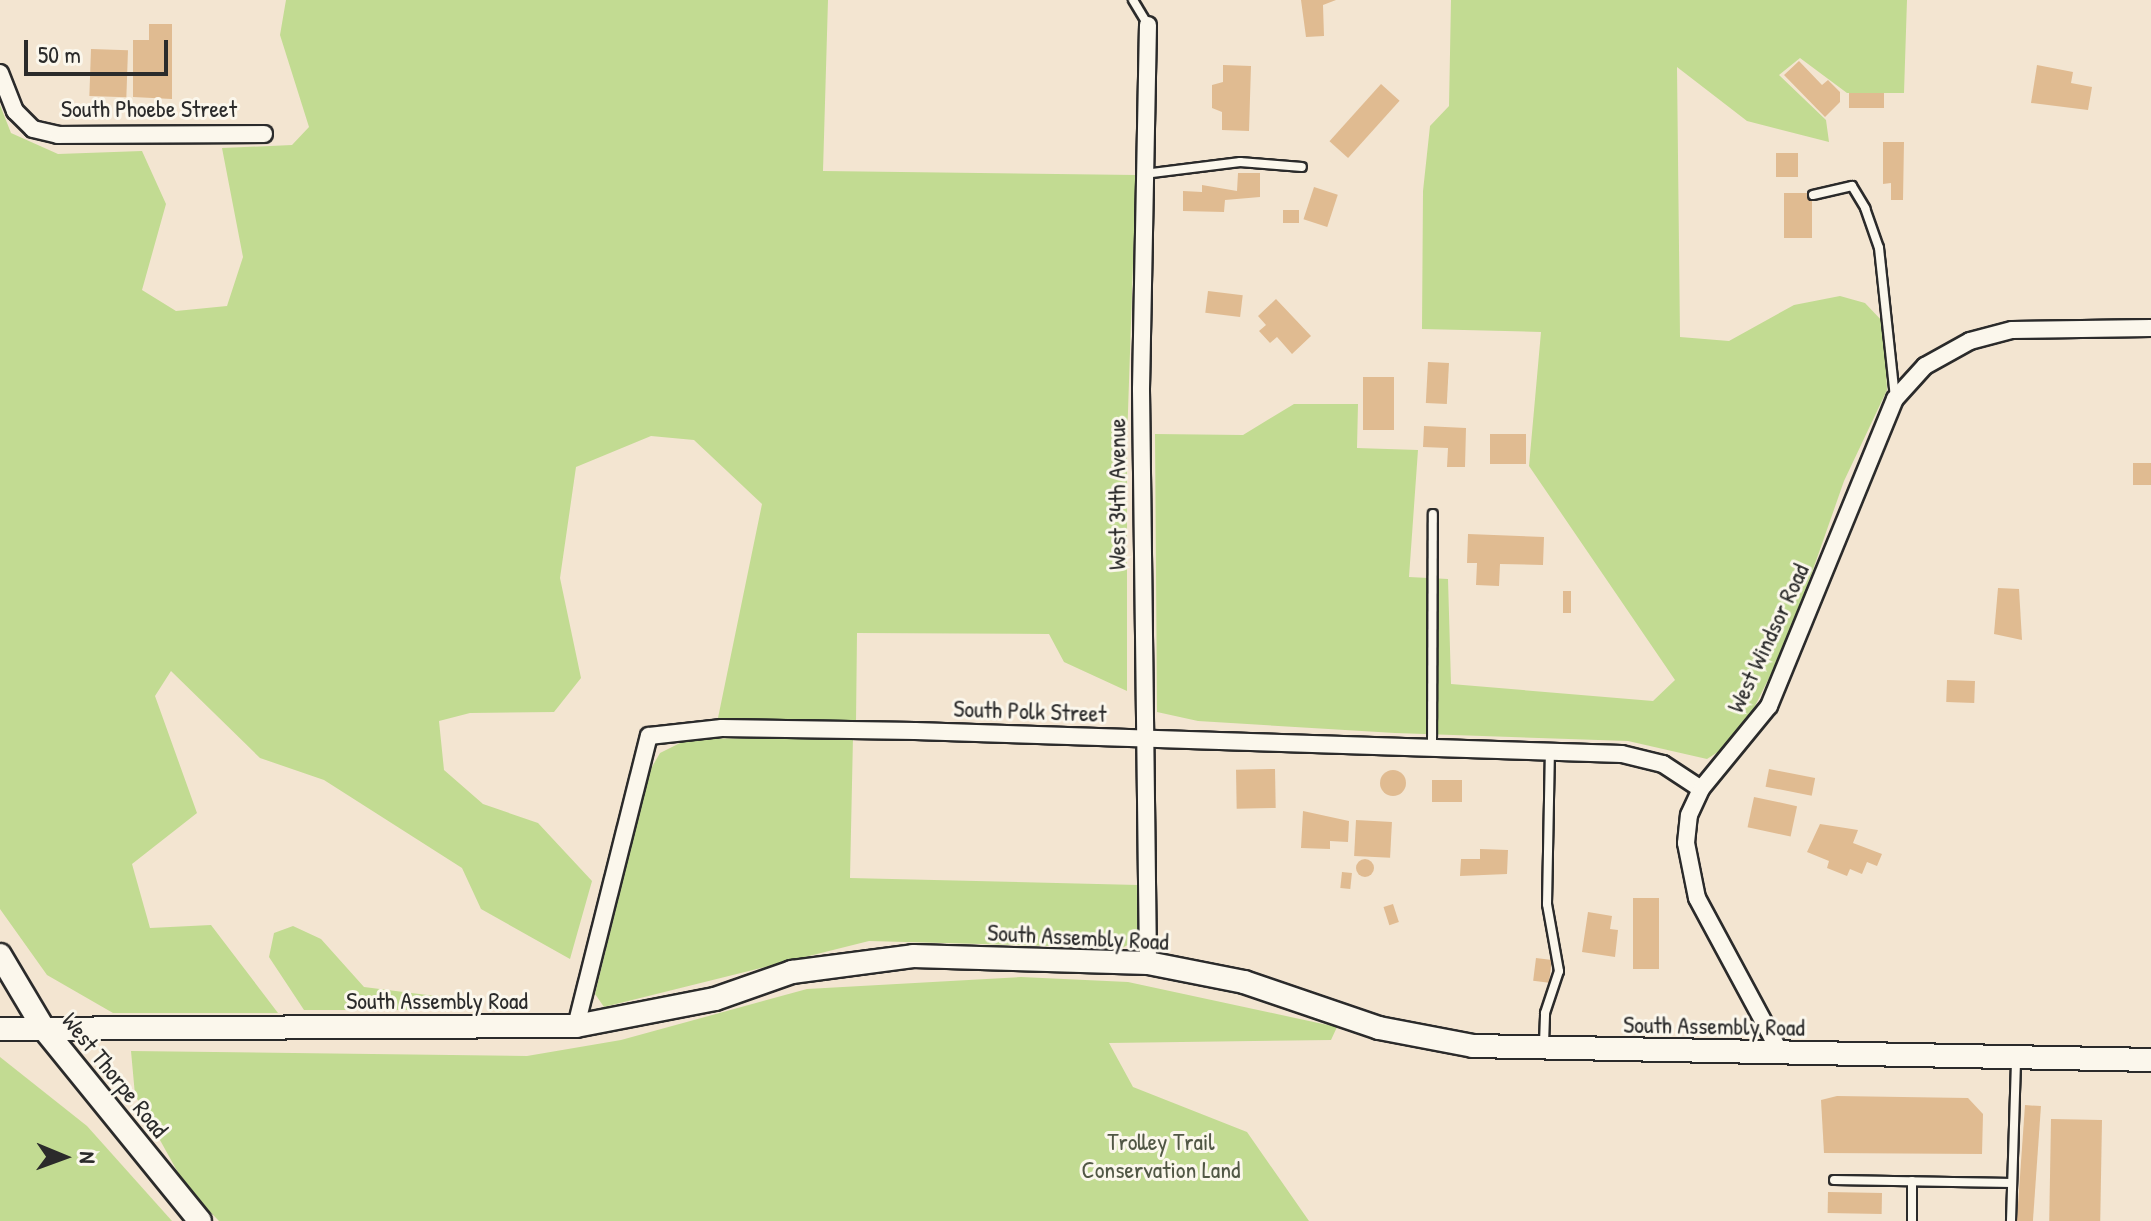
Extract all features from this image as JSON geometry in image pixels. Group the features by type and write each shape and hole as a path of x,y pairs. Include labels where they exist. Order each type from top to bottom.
{"street":[{"name":"West 34th Avenue","path":"1148,25 1144,174 1142,739 1148,963"},
{"name":"South Phoebe Street","path":"0,73 15,111 33,129 58,135 264,134"},
{"name":"West Windsor Road","path":"1781,1054 1697,898 1686,843 1701,789 1769,706 1895,399 1925,366 1970,341 2012,330 2151,328"},
{"name":"South Polk Street","path":"576,1026 649,736 722,728 1622,754 1663,764 1701,789"},
{"name":"West Thorpe Road","path":"0,955 44,1029 200,1221"},
{"name":"South Assembly Road","path":"0,1029 576,1026 715,999 792,972 913,956 1148,963 1244,982 1379,1028 1448,1043 1544,1049 2151,1060"}],"lane":[{"path":"1133,0 1148,25"},
{"path":"1144,174 1240,162 1302,167"},
{"path":"1813,195 1852,186 1865,208 1879,248 1895,399"},
{"path":"1432,747 1433,514"},
{"path":"1544,1049 1545,1013 1559,971 1547,904 1550,753"},
{"path":"2011,1221 2016,1058"},
{"path":"1834,1180 2012,1183"},
{"path":"1912,1181 1912,1221"}],"green space":[{"path":"286,0 828,0 823,171 1136,175 1127,441 1127,691 1064,662 1049,634 857,633 856,722 718,718 762,504 694,440 651,436 576,467 560,578 581,678 554,712 470,713 439,721 444,770 483,804 538,823 592,881 570,959 481,909 462,868 324,780 260,758 171,671 155,696 197,813 132,864 150,928 211,925 278,1013 113,1013 47,975 0,909 0,105 11,133 58,154 142,151 166,204 142,290 176,311 227,306 243,257 222,148 292,145 309,127 280,35"},
{"path":"1451,0 1907,0 1904,93 1847,93 1800,58 1779,75 1826,120 1829,142 1747,121 1677,67 1680,337 1729,341 1794,305 1840,296 1865,303 1884,323 1887,390 1844,481 1789,638 1747,722 1732,743 1707,759 1628,741 1395,733 1198,721 1157,712 1155,434 1243,435 1294,404 1358,404 1357,448 1418,450 1409,577 1448,579 1451,684 1653,701 1675,680 1529,466 1541,332 1422,329 1423,191 1430,126 1449,106"},
{"path":"853,737 850,878 1138,885 1137,940 1122,948 869,941 604,1007 595,994 649,772 660,753 688,739"},
{"path":"293,926 321,939 364,987 451,998 476,1010 304,1010 269,957 274,933"},
{"name":"Trolley Trail Conservation Land","path":"1021,977 1128,982 1337,1027 1331,1040 1109,1043 1133,1087 1247,1132 1309,1221 219,1221 186,1187 135,1095 131,1051 527,1056 621,1040 807,989"},
{"path":"0,1057 87,1126 172,1221 0,1221"}],"building":[{"path":"1301,0 1336,0 1323,5 1324,36 1306,37"},
{"path":"149,24 172,24 172,99 133,97 133,40 149,40"},
{"path":"91,49 128,50 126,97 89,96"},
{"path":"1799,61 1822,85 1828,80 1840,92 1840,102 1825,117 1784,75"},
{"path":"1223,65 1251,66 1249,131 1222,130 1222,112 1212,108 1212,85 1223,82"},
{"path":"2037,65 2073,72 2071,83 2092,87 2088,110 2031,103"},
{"path":"1381,84 1400,101 1348,158 1329,141"},
{"path":"1849,93 1884,93 1884,108 1849,108"},
{"path":"1883,142 1904,142 1903,200 1891,200 1891,183 1883,184"},
{"path":"1776,153 1798,153 1798,177 1776,177"},
{"path":"1238,173 1260,173 1260,197 1225,200 1224,212 1183,211 1183,191 1202,192 1202,185 1237,191"},
{"path":"1314,187 1338,195 1327,227 1303,219"},
{"path":"1784,193 1812,193 1812,238 1784,238"},
{"path":"1283,210 1299,210 1299,223 1283,223"},
{"path":"1208,291 1243,295 1240,317 1205,313"},
{"path":"1276,299 1311,336 1292,354 1277,337 1270,343 1259,331 1266,325 1258,316"},
{"path":"1428,362 1449,363 1447,404 1426,403"},
{"path":"1363,377 1394,377 1394,430 1363,430"},
{"path":"1424,426 1466,428 1465,467 1447,467 1448,448 1423,447"},
{"path":"1490,434 1526,434 1526,464 1490,464"},
{"path":"2133,463 2151,463 2151,485 2133,485"},
{"path":"1468,534 1544,537 1543,565 1500,564 1499,586 1476,585 1477,563 1467,563"},
{"path":"1998,588 2019,589 2022,640 1994,634"},
{"path":"1563,591 1571,591 1571,613 1563,613"},
{"path":"1947,680 1975,681 1974,703 1946,702"},
{"path":"1275,769 1276,808 1237,809 1236,770"},
{"path":"1769,769 1815,778 1812,796 1766,787"},
{"path":"1393,770 1402,774 1406,783 1402,792 1393,796 1384,792 1380,783 1384,774"},
{"path":"1432,780 1462,780 1462,802 1432,802"},
{"path":"1754,797 1797,806 1791,836 1748,827"},
{"path":"1303,811 1349,821 1348,842 1330,841 1330,849 1301,848"},
{"path":"1356,820 1392,822 1390,858 1354,856"},
{"path":"1820,824 1858,830 1853,843 1882,854 1877,866 1867,862 1862,874 1850,869 1847,876 1827,868 1829,861 1807,852"},
{"path":"1480,849 1508,850 1507,874 1460,876 1461,859 1480,859"},
{"path":"1365,859 1374,868 1365,877 1356,868"},
{"path":"1342,872 1352,873 1350,889 1340,888"},
{"path":"1633,898 1659,898 1659,969 1633,969"},
{"path":"1393,904 1399,922 1389,925 1383,907"},
{"path":"1588,912 1612,916 1610,929 1618,930 1615,957 1582,952"},
{"path":"1536,958 1552,960 1549,983 1533,981"},
{"path":"1837,1096 1968,1098 1983,1114 1982,1154 1824,1153 1821,1100"},
{"path":"2025,1105 2041,1106 2033,1221 2017,1221"},
{"path":"2051,1119 2102,1120 2100,1221 2049,1221"},
{"path":"1828,1192 1882,1193 1882,1214 1828,1213"}]}
